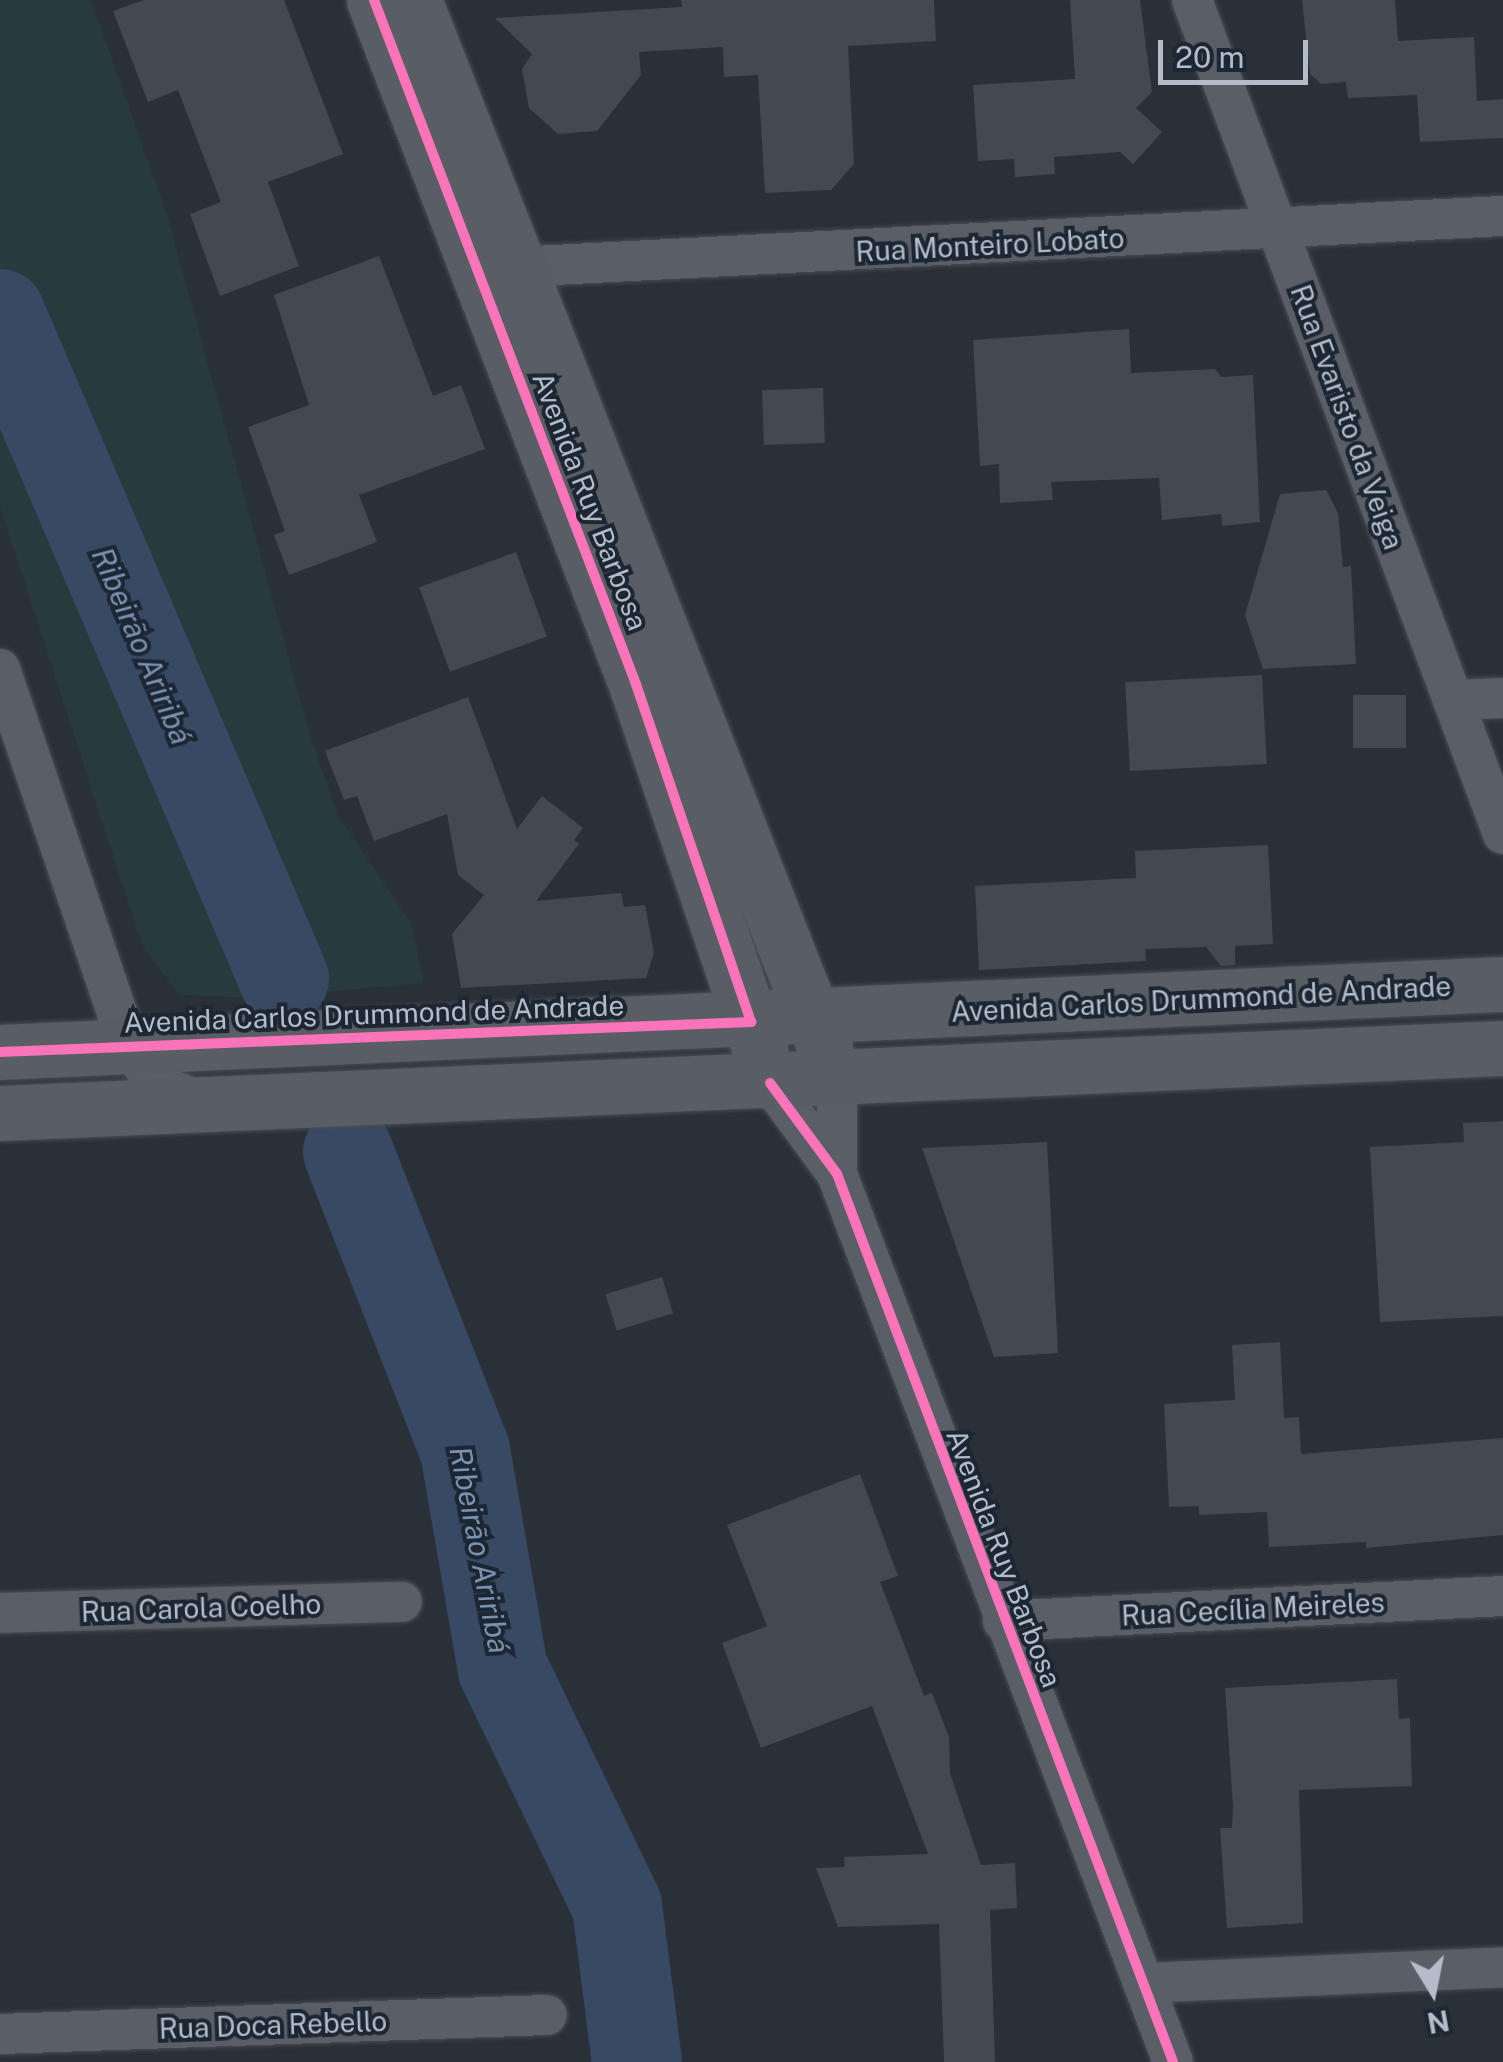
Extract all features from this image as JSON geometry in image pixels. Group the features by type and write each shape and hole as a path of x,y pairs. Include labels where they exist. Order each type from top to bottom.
{"main road":[{"name":"Avenida Ruy Barbosa","path":"374,0 499,268 836,1079"},
{"name":"Avenida Ruy Barbosa","path":"414,0 499,268 770,1082"},
{"name":"Avenida Carlos Drummond de Andrade","path":"0,1052 751,1022 1503,984"},
{"path":"0,1114 221,1108 1503,1048"}],"street":[{"name":"Rua Evaristo da Veiga","path":"1192,0 1503,834"},
{"name":"Rua Monteiro Lobato","path":"499,268 1278,232 1503,216"},
{"path":"0,670 128,1046 157,1084 221,1108"},
{"path":"1453,700 1503,698"},
{"name":"Avenida Ruy Barbosa","path":"836,1079 837,1174"},
{"name":"Avenida Ruy Barbosa","path":"770,1082 837,1174 1173,2062"},
{"name":"Rua Cecília Meireles","path":"1003,1621 1503,1596"},
{"name":"Rua Carola Coelho","path":"0,1613 402,1602"},
{"path":"1143,1984 1503,1967"},
{"name":"Rua Doca Rebello","path":"0,2034 547,2015"}],"green space":[{"path":"0,0 91,0 167,215 309,732 338,816 411,923 424,983 256,998 180,995 142,945 0,506"}],"building":[{"path":"144,0 284,0 343,154 268,182 299,266 220,296 190,214 221,202 178,90 148,102 113,11"},
{"path":"681,0 934,0 936,41 848,46 854,164 831,190 765,193 758,75 724,77 723,47 639,52 641,75 597,131 558,134 529,108 522,69 532,54 495,18 682,7"},
{"path":"1070,0 1140,0 1152,92 1136,108 1162,132 1133,164 1120,152 1054,157 1055,174 1015,177 1014,159 978,161 973,85 1075,79"},
{"path":"1302,0 1395,0 1398,41 1474,37 1477,101 1503,99 1503,138 1420,142 1417,95 1348,98 1346,82 1321,84 1310,74"},
{"path":"379,256 433,396 461,385 485,449 359,495 377,542 289,575 274,535 285,531 248,427 309,405 274,295"},
{"path":"1129,329 1131,373 1215,369 1221,377 1253,375 1260,522 1222,526 1221,514 1162,520 1159,478 1051,482 1053,500 1000,503 999,464 980,466 973,340"},
{"path":"823,388 825,443 764,445 762,390"},
{"path":"1326,490 1338,513 1343,567 1351,566 1356,664 1263,669 1245,615 1280,494"},
{"path":"516,552 547,637 450,672 419,587"},
{"path":"1262,675 1267,764 1130,771 1125,682"},
{"path":"1353,695 1406,695 1406,748 1353,748"},
{"path":"468,697 517,829 542,796 583,828 574,840 579,844 536,901 621,893 624,907 645,905 654,953 646,978 461,988 452,934 484,895 458,875 447,814 374,841 357,796 344,800 325,751"},
{"path":"1268,845 1273,944 1235,946 1235,965 1221,966 1206,947 1145,949 1146,961 979,970 975,886 1136,878 1135,851"},
{"path":"1503,1121 1503,1316 1380,1322 1370,1147 1464,1142 1463,1123"},
{"path":"1047,1142 1058,1353 994,1357 922,1148"},
{"path":"662,1277 673,1313 617,1331 606,1294"},
{"path":"1280,1342 1284,1418 1299,1417 1301,1454 1503,1438 1503,1535 1366,1548 1366,1542 1269,1547 1267,1512 1199,1515 1199,1506 1169,1507 1164,1404 1235,1400 1232,1345"},
{"path":"860,1474 898,1576 880,1582 924,1696 932,1693 949,1737 950,1773 981,1865 1015,1863 1017,1908 990,1910 995,2062 944,2062 939,1924 838,1927 816,1868 845,1867 844,1857 928,1854 872,1706 761,1748 722,1643 767,1626 727,1525"},
{"path":"1397,1679 1399,1719 1410,1718 1412,1786 1299,1790 1303,1923 1227,1928 1220,1828 1232,1828 1233,1806 1225,1688"}],"waterway":[{"name":"Ribeirão Ariribá","path":"0,314 284,979"},
{"name":"Ribeirão Ariribá","path":"348,1152 465,1450 503,1669 617,1906 637,2062"}],"cycle path":[{"path":"0,1052 751,1022 636,684 374,0"},
{"path":"770,1083 837,1174 1173,2062"}]}
